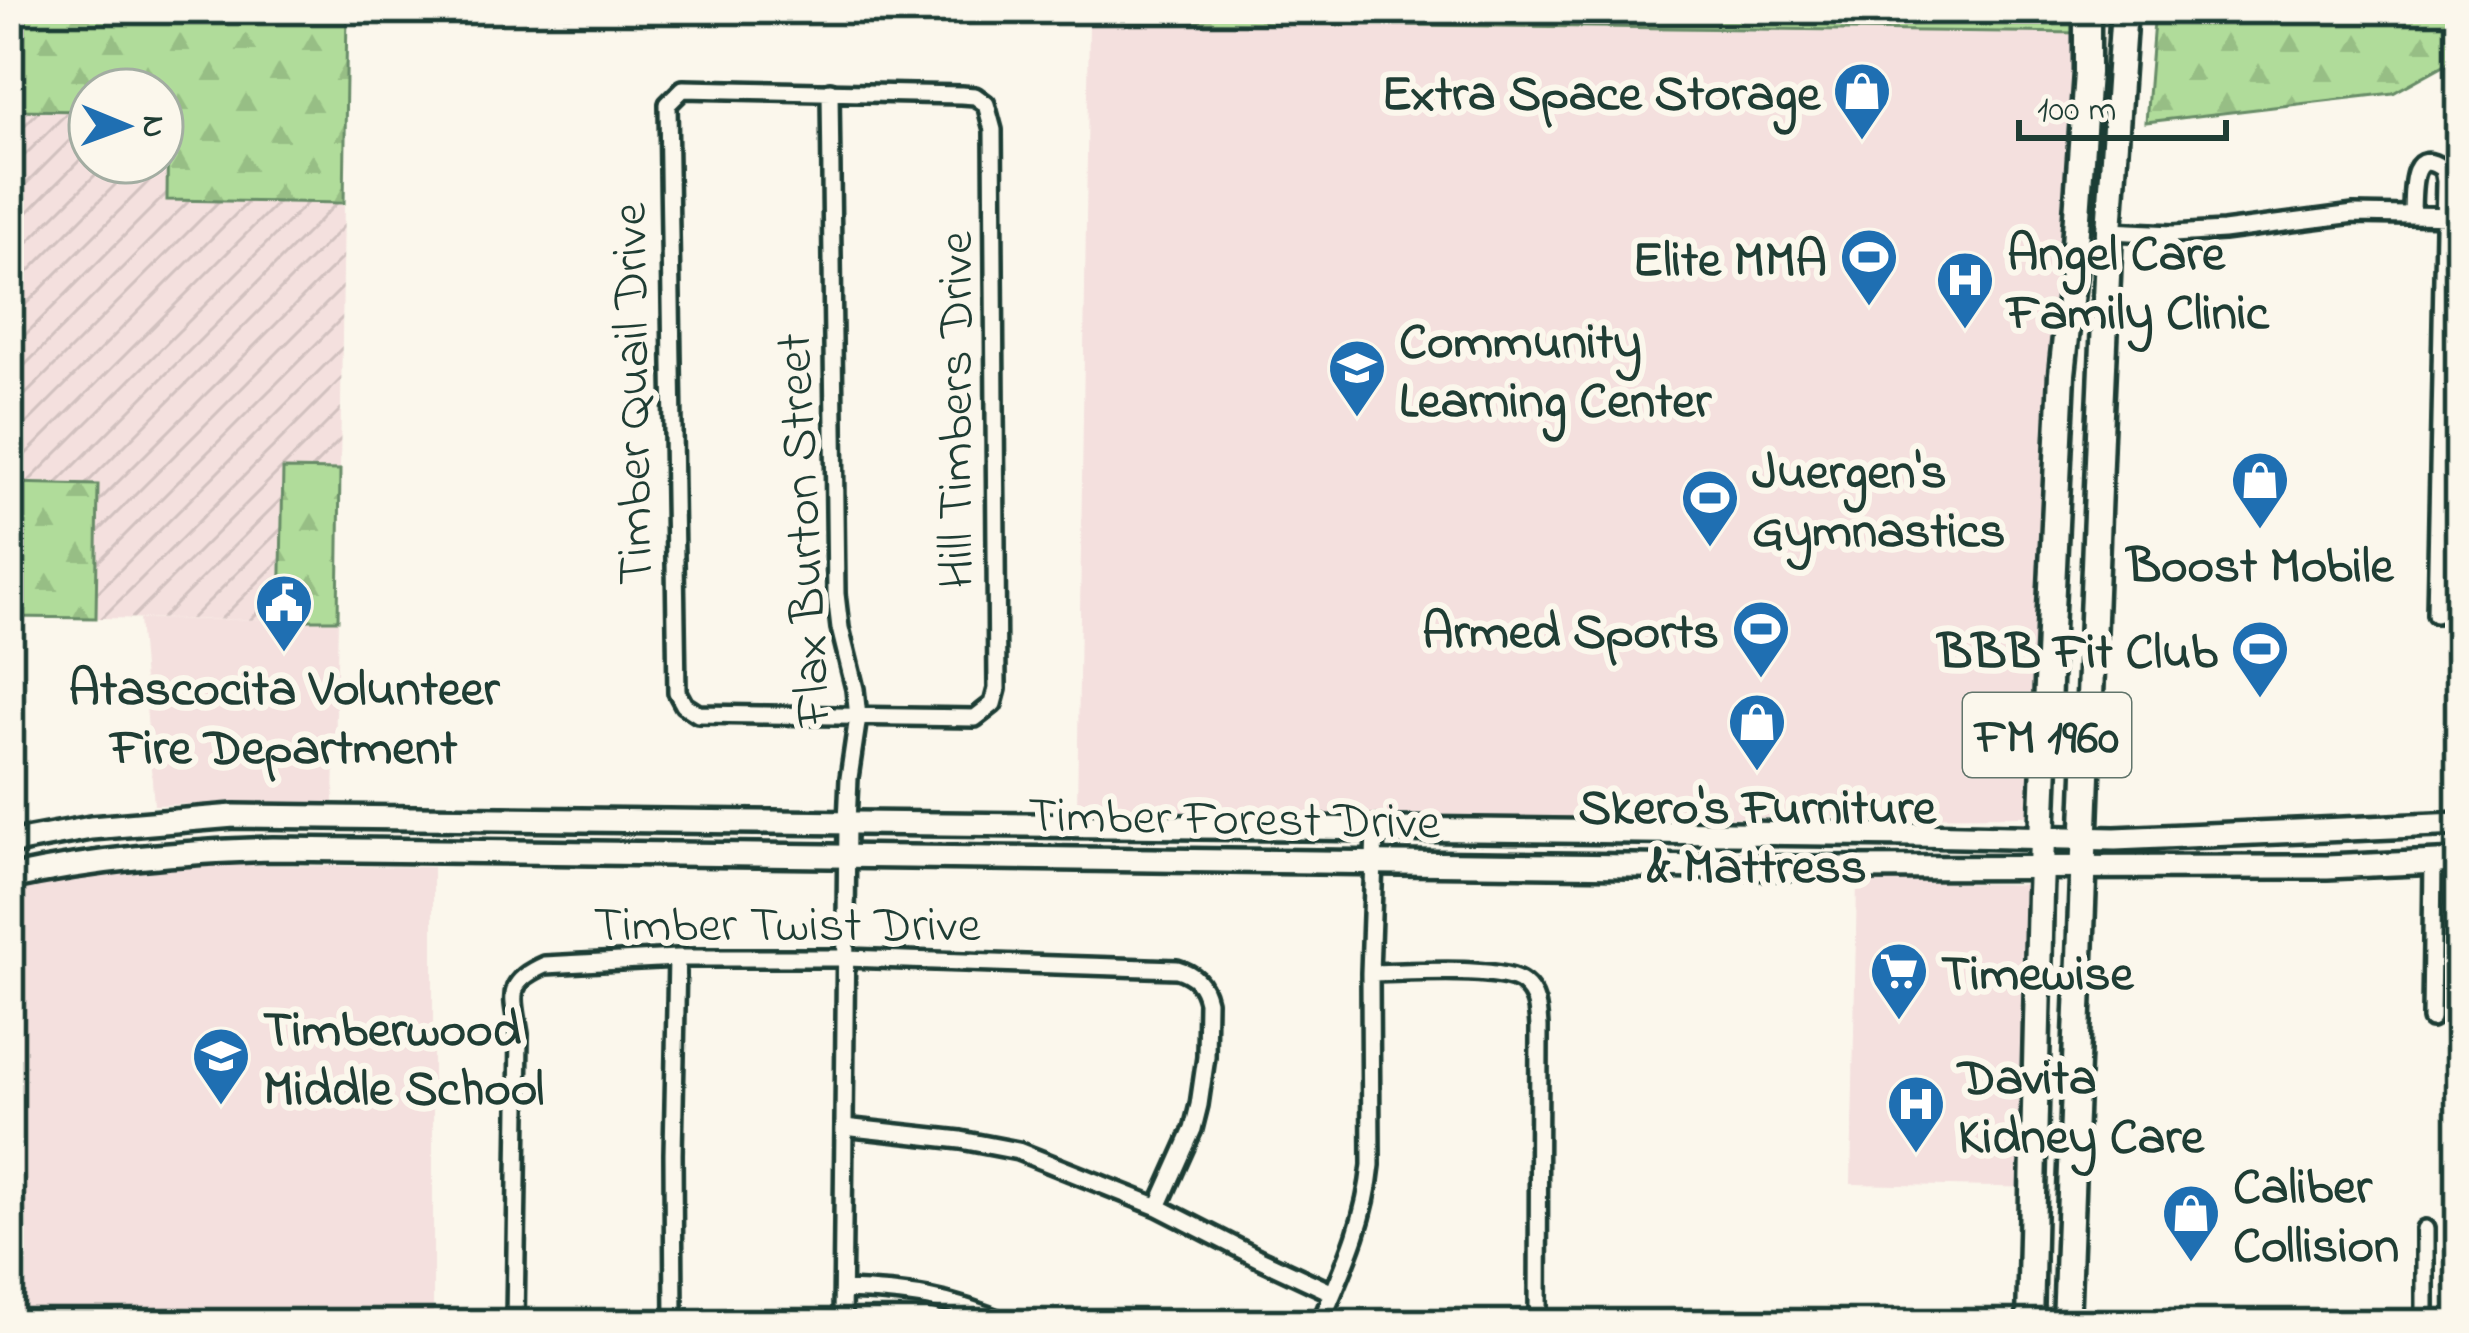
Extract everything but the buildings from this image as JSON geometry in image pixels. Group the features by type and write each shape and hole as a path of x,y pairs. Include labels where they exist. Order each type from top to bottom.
{"main road":[{"name":"FM 1960","path":"2030,1324 2042,838 2062,374 2071,217 2087,73 2087,9"},
{"name":"FM 1960","path":"2066,1324 2109,231 2124,9"},
{"path":"2081,155 2092,178 2092,220 2109,231"},
{"path":"2071,217 2086,234 2092,281 2107,312"},
{"name":"Timber Forest Drive","path":"9,843 91,828 234,816 2042,838 2460,824"},
{"path":"1097,826 1098,860"},
{"path":"2327,868 2330,831"},
{"path":"1657,832 1657,866"},
{"path":"1795,833 1795,868"},
{"name":"Timber Forest Drive","path":"9,878 96,861 273,849 1795,868 2327,868 2460,861"}],"street":[{"name":"Timber Quail Drive","path":"830,92 686,89 668,104 677,692 684,705 698,714 858,717"},
{"name":"Hill Timbers Drive","path":"830,92 975,96 986,104 993,130 997,689 993,704 975,718 858,717"},
{"name":"Flax Burton Street","path":"830,92 836,594 858,717 849,778 842,1324"},
{"path":"2412,214 2414,174 2420,166 2436,163 2444,170 2452,216 2436,614"},
{"path":"2109,231 2223,231 2354,214 2452,216"},
{"path":"1320,1324 1354,1249 1368,1196 1375,830"},
{"path":"2431,1018 2433,862"},
{"path":"674,1324 677,958"},
{"name":"Timber Twist Drive","path":"515,1324 519,1034 514,996 525,974 544,965 677,958 846,958 1177,969 1192,974 1207,1001 1206,1057 1192,1129 1158,1208"},
{"path":"1370,973 1505,974 1528,986 1535,998 1539,1027 1538,1324"},
{"path":"844,1126 1018,1151 1158,1208 1333,1293"},
{"path":"2425,1324 2426,1229"},
{"path":"842,1290 936,1298 1009,1324"}],"shaded area":[{"path":"1089,23 2087,33 2048,816 1627,818 1077,810"},
{"path":"9,110 66,111 66,186 168,186 168,200 344,203 340,470 283,469 280,620 96,618 98,485 9,483"},
{"path":"139,619 338,620 334,802 154,805"},
{"name":"Timberwood Middle School","path":"186,864 433,867 433,1324 9,1324 9,889"},
{"path":"1857,881 2050,885 2044,1188 1851,1184"}],"green space":[{"path":"9,9 2088,9 2087,33 347,12 344,203 167,200 167,186 186,186 186,66 66,66 66,111 9,110"},
{"path":"2155,9 2460,9 2460,56 2393,93 2146,122"},
{"path":"283,469 340,470 338,620 280,620"},
{"path":"9,483 98,485 96,618 9,617"}],"place":[{"name":"Extra Space Storage","path":"1862,142"},
{"name":"Elite MMA","path":"1869,308"},
{"name":"Angel Care Family Clinic","path":"1965,331"},
{"name":"Community Learning Center","path":"1357,419"},
{"name":"Boost Mobile","path":"2260,531"},
{"name":"Juergen's Gymnastics","path":"1710,549"},
{"name":"Atascocita Volunteer Fire Department","path":"284,654"},
{"name":"Armed Sports","path":"1761,680"},
{"name":"BBB Fit Club","path":"2260,700"},
{"name":"Skero's Furniture & Mattress","path":"1757,773"},
{"name":"Timewise","path":"1899,1022"},
{"name":"Timberwood Middle School","path":"221,1107"},
{"name":"Davita Kidney Care","path":"1916,1155"},
{"name":"Caliber Collision","path":"2191,1264"}]}
